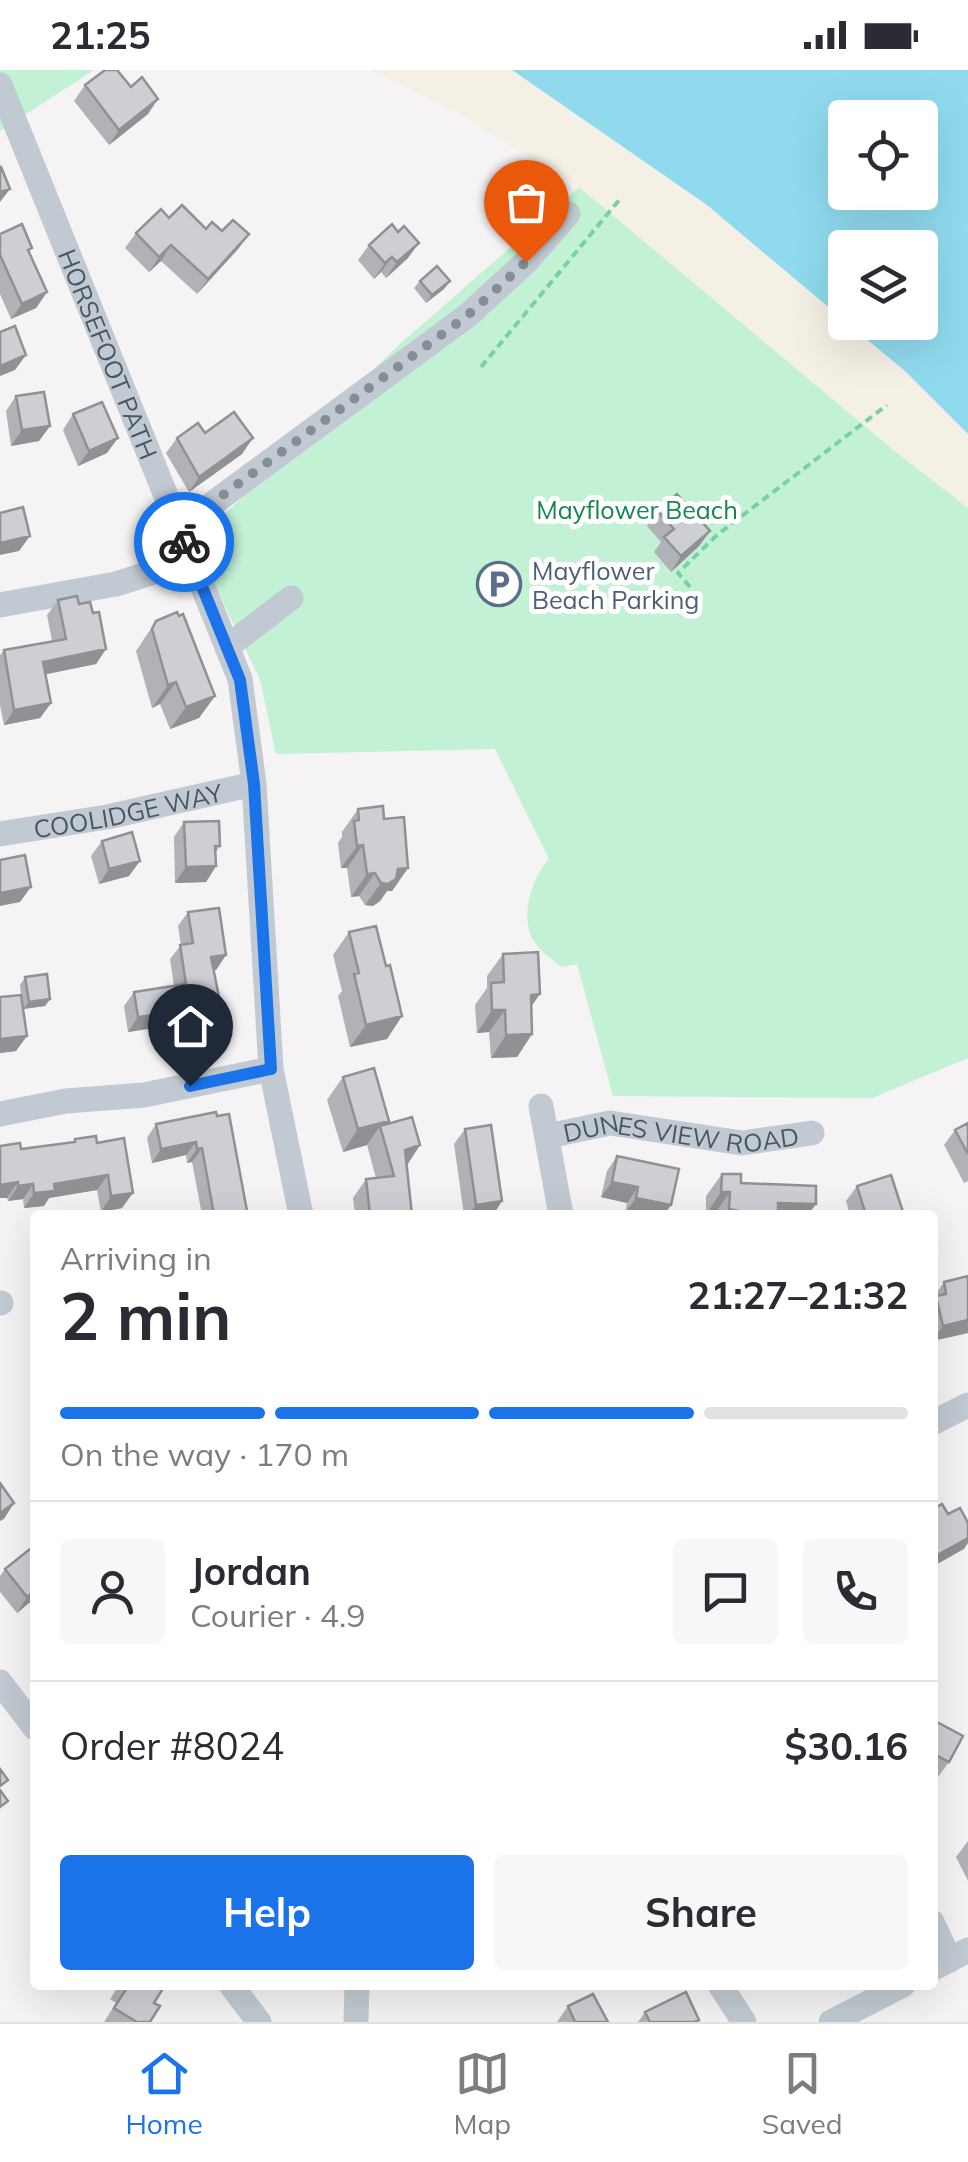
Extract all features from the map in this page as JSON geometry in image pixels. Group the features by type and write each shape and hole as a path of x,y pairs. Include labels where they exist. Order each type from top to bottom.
{"street":[{"name":"HORSEFOOT PATH","path":"0,85 240,680 254,784 271,1069 300,1210"},
{"path":"178,528 467,316 526,262 568,214"},
{"path":"0,604 116,584 191,560"},
{"path":"227,647 291,598"},
{"name":"COOLIDGE WAY","path":"0,834 106,817 254,784"},
{"path":"0,1114 66,1101 144,1095 271,1069"},
{"path":"541,1106 561,1210"},
{"name":"DUNES VIEW ROAD","path":"548,1136 610,1123 742,1143 812,1133"},
{"path":"938,1420 968,1405"},
{"path":"0,1682 30,1721"},
{"path":"938,1935 950,1960"},
{"path":"235,1990 258,2022"},
{"path":"356,2022 357,1990"},
{"path":"723,1990 744,2022"},
{"path":"832,2022 893,1990"}],"path":[{"path":"481,367 620,198"},
{"path":"690,587 678,573 717,535 887,405"}],"green space":[{"path":"0,70 94,70 0,131"},
{"name":"Mayflower Beach","path":"660,70 828,181 828,210 882,210 905,230 828,230 828,340 938,340 938,258 968,284 968,1058 872,1098 613,1096 577,964 561,967 531,935 529,900 549,859 495,749 276,754 260,680 195,543 400,344 576,190"}],"sand":[{"path":"370,70 713,70 828,176 828,210 882,210 905,230 828,230 828,340 938,340 938,258 968,284 968,508 897,453 580,188 455,111"}],"water":[{"path":"512,70 968,70 968,434 868,340 938,340 938,230 828,230 828,307 707,205"}],"building":[{"path":"105,70 117,70 131,87 142,77 158,99 119,130 85,85"},
{"path":"0,168 10,189 0,192"},
{"path":"182,205 206,229 212,222 222,231 233,220 249,234 208,279 171,245 159,257 136,233 161,209 169,218"},
{"path":"22,224 32,248 28,250 47,292 22,304 0,255 0,234"},
{"path":"392,224 398,232 404,226 419,243 397,262 392,257 385,263 369,245"},
{"path":"437,266 450,281 432,295 420,281"},
{"path":"15,326 26,355 0,366 0,332"},
{"path":"44,392 50,426 22,430 16,396"},
{"path":"102,402 118,438 89,451 73,414"},
{"path":"234,412 253,438 199,477 177,438 198,423 205,433"},
{"path":"677,494 710,531 681,556 664,537 674,529 658,511"},
{"path":"23,507 30,536 0,543 0,513"},
{"path":"77,596 79,604 90,602 93,613 99,612 106,649 43,662 51,703 14,710 4,650 66,639 58,600"},
{"path":"177,612 179,616 183,614 215,696 186,707 176,682 168,685 152,629 156,621"},
{"path":"383,806 384,819 404,817 408,868 398,869 396,879 388,884 381,883 375,873 367,874 363,845 357,846 354,821 359,820 358,809"},
{"path":"219,821 216,866 186,867 184,822"},
{"path":"132,832 140,861 109,869 102,841"},
{"path":"25,855 31,887 0,893 0,860"},
{"path":"219,908 226,955 211,957 223,1017 173,1027 170,1013 138,1017 134,992 186,984 180,945 193,943 188,912"},
{"path":"376,926 402,1016 366,1025 349,932"},
{"path":"538,952 540,994 531,995 532,1034 506,1035 505,1010 492,1010 491,983 504,982 503,954"},
{"path":"47,974 50,999 29,1002 25,977"},
{"path":"21,995 27,1036 0,1039 0,997"},
{"path":"374,1068 389,1121 358,1129 343,1077"},
{"path":"216,1112 217,1116 229,1114 247,1210 213,1210 202,1148 197,1149 196,1142 161,1149 156,1124"},
{"path":"412,1117 420,1145 405,1150 411,1210 369,1210 366,1179 394,1176 380,1126"},
{"path":"968,1123 968,1154 955,1130"},
{"path":"491,1125 502,1201 476,1205 465,1129"},
{"path":"96,1136 97,1143 124,1138 133,1193 111,1196 108,1175 54,1184 55,1191 34,1193 33,1184 0,1185 0,1146 20,1143 21,1149"},
{"path":"617,1156 679,1169 671,1205 636,1198 638,1187 612,1182"},
{"path":"722,1174 741,1174 741,1183 816,1186 816,1204 778,1203 778,1210 734,1210 729,1209 730,1192 721,1192"},
{"path":"891,1175 902,1210 864,1210 857,1186"},
{"path":"968,1276 968,1320 943,1326 938,1296 946,1294 944,1282"},
{"path":"0,1483 14,1503 0,1513"},
{"path":"942,1504 948,1514 960,1508 968,1523 968,1538 938,1555 938,1506"},
{"path":"30,1549 30,1595 27,1597 5,1569"},
{"path":"938,1723 963,1736 949,1762 938,1756"},
{"path":"0,1769 8,1780 0,1786"},
{"path":"0,1790 8,1801 0,1807"},
{"path":"126,1990 162,1990 154,2003 160,2006 150,2022 137,2022 114,2008"},
{"path":"686,1992 699,2020 650,2022 645,2012"},
{"path":"593,1994 608,2022 575,2022 568,2006"}],"way so far":[{"path":"184,542 178,528 467,316 526,262"}],"place":[{"name":"Mayflower Beach Parking","path":"499,584"}],"route":[{"path":"184,542 240,680 254,784 271,1069 190,1086"}]}
